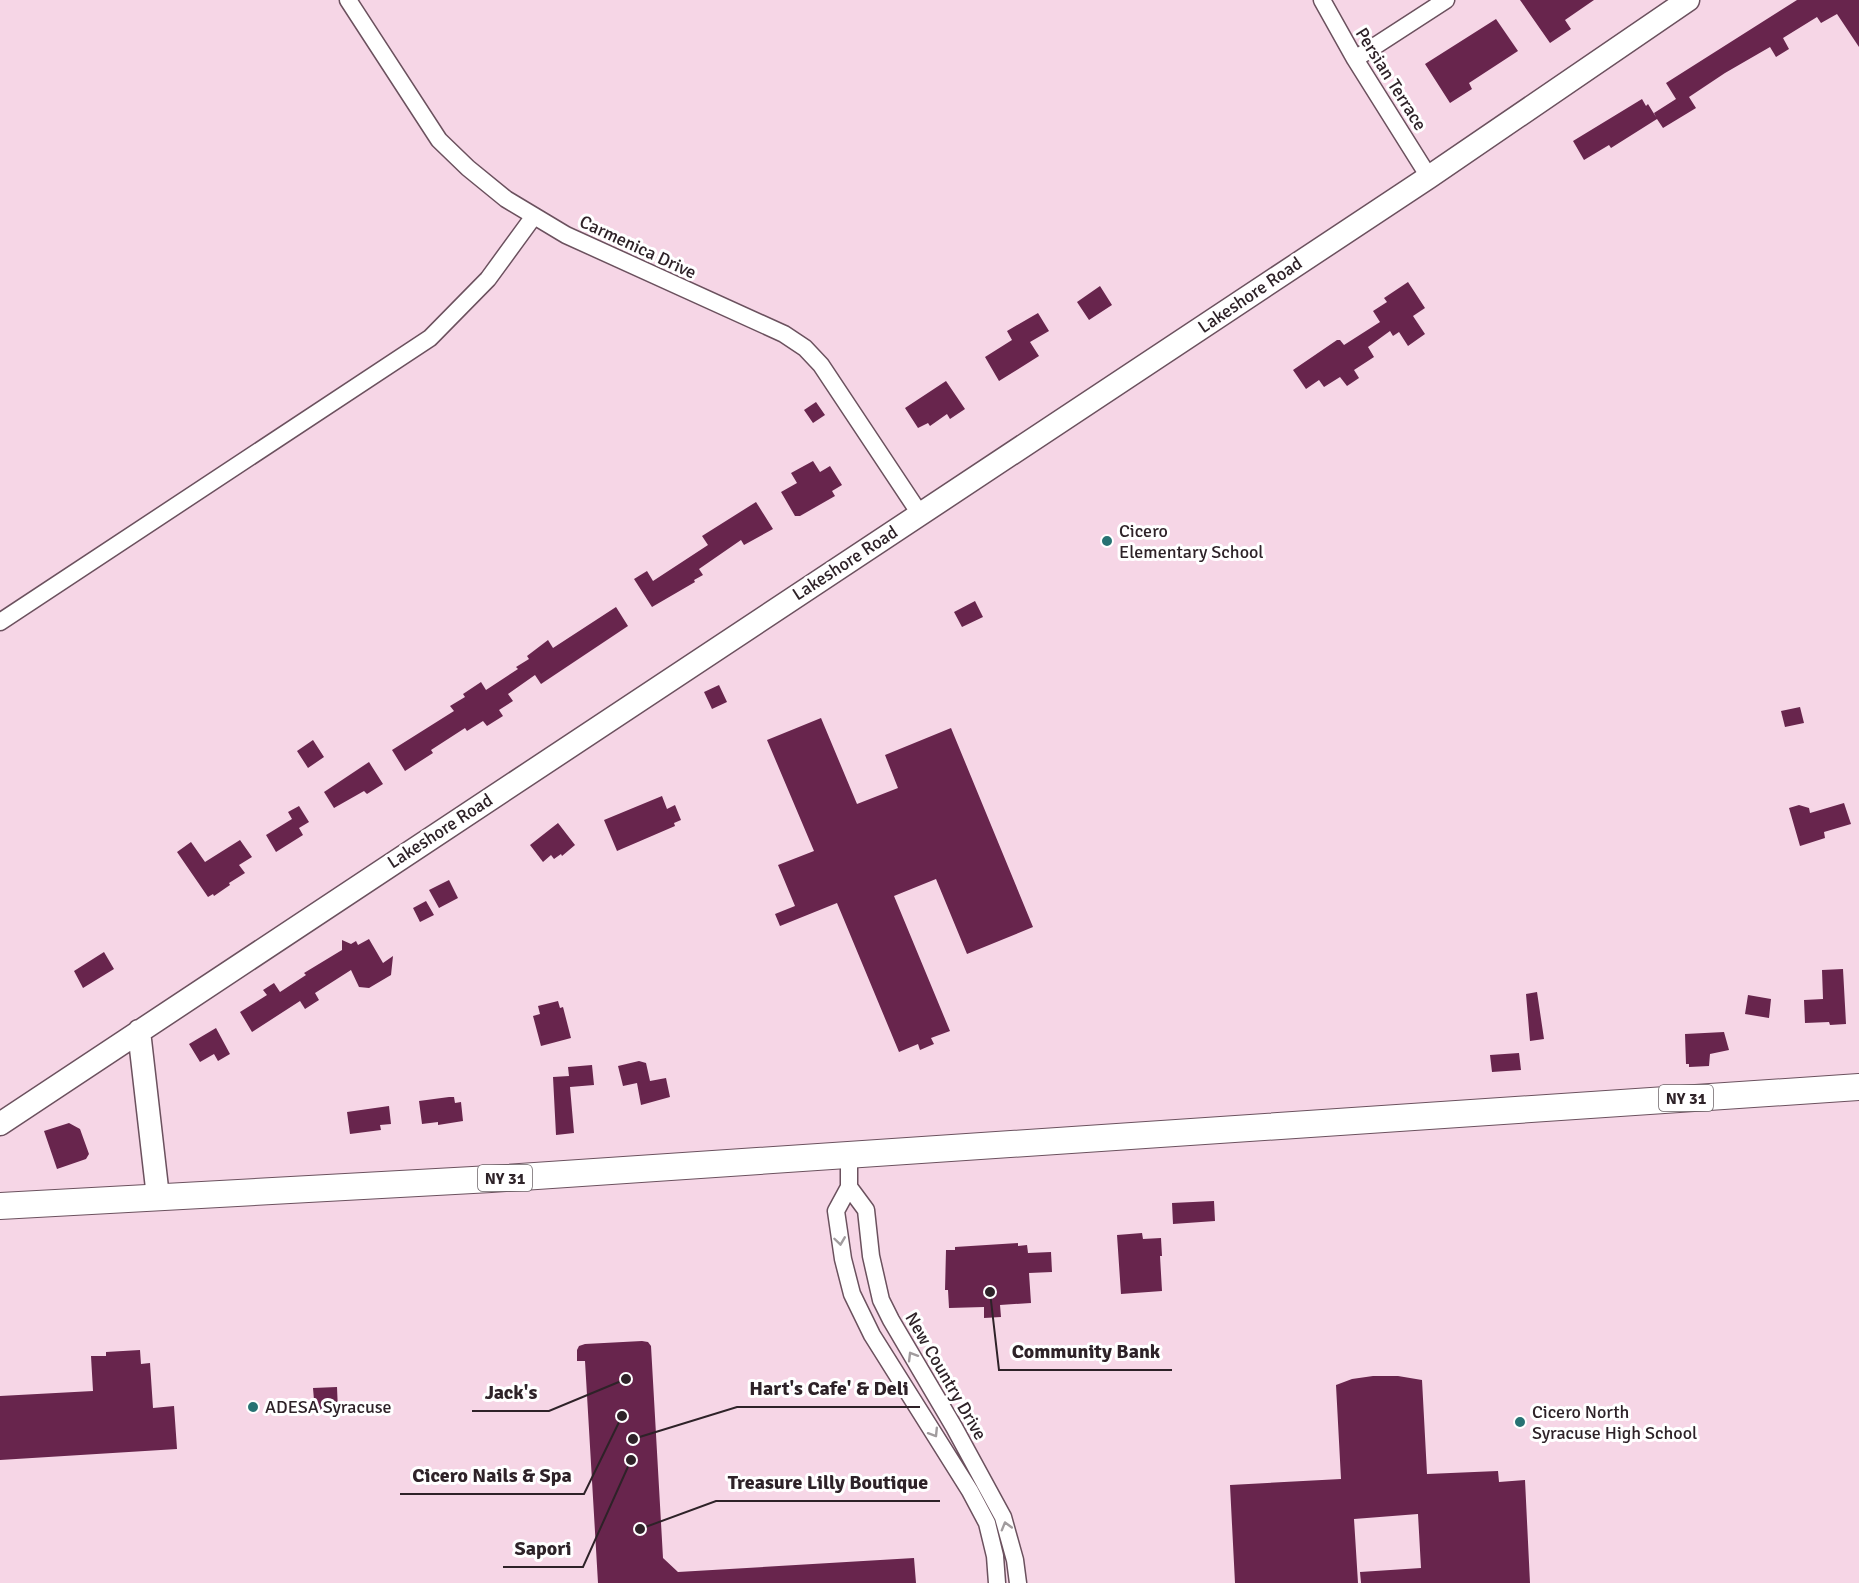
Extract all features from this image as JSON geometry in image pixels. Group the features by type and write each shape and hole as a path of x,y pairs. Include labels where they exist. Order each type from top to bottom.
{"main road":[{"name":"NY 31","path":"0,1206 479,1179 1859,1087"}],"street":[{"name":"Carmenica Drive","path":"348,0 440,140 468,168 506,199 566,236 784,334 805,348 821,365 920,514"},
{"name":"Persian Terrace","path":"1322,0 1429,177"},
{"path":"1355,58 1446,0"},
{"name":"Lakeshore Road","path":"0,1124 1429,177 1688,0"},
{"path":"0,622 430,338 488,279 534,216"},
{"path":"139,1030 158,1197"},
{"path":"849,1155 849,1186 836,1211 843,1259 852,1294 872,1335 970,1491 987,1523 996,1556 997,1583"},
{"name":"New Country Drive","path":"849,1186 866,1210 871,1256 881,1300 1003,1517 1015,1560 1018,1583"}],"building":[{"path":"1520,0 1594,0 1565,20 1571,29 1550,43"},
{"path":"1797,0 1859,0 1859,47 1837,14 1821,23 1817,17 1783,38 1789,49 1776,57 1770,47 1689,97 1696,108 1663,128 1657,119 1611,148 1609,145 1584,160 1573,141 1642,99 1656,117 1654,113 1676,99 1666,83"},
{"path":"1496,19 1518,51 1469,83 1472,89 1450,103 1425,64"},
{"path":"1408,282 1425,308 1413,316 1425,334 1408,346 1399,332 1393,336 1390,331 1368,347 1374,357 1354,370 1359,378 1347,386 1340,377 1324,387 1319,380 1306,389 1293,370 1337,340 1344,345 1380,322 1373,311 1387,302 1384,298"},
{"path":"1100,286 1112,305 1089,320 1077,302"},
{"path":"1038,313 1049,331 1030,342 1039,356 999,381 985,357 1012,340 1007,331"},
{"path":"946,381 965,409 950,419 947,414 930,426 928,423 918,428 905,408"},
{"path":"816,402 825,415 813,423 804,410"},
{"path":"813,461 820,472 830,466 842,485 832,491 835,496 800,516 795,516 781,492 797,483 791,473"},
{"path":"756,502 773,529 744,545 741,540 699,569 703,575 694,580 695,582 652,607 634,579 647,571 653,581 708,545 702,536"},
{"path":"975,601 983,617 962,627 954,612"},
{"path":"616,607 628,626 541,684 535,675 508,694 513,701 499,710 503,716 487,726 483,721 467,731 465,728 431,750 433,753 405,771 392,750 454,711 450,706 465,697 463,694 481,682 486,690 518,669 516,667 529,659 527,656 548,640 553,648"},
{"path":"719,685 727,702 712,709 704,692"},
{"path":"1800,707 1804,723 1785,727 1781,711"},
{"path":"821,718 857,804 898,788 885,755 951,728 1033,927 967,954 936,879 894,896 950,1031 931,1038 934,1044 920,1050 918,1044 899,1052 837,903 780,926 775,914 795,906 778,865 814,851 767,740"},
{"path":"313,740 324,757 308,768 297,751"},
{"path":"369,762 383,784 367,794 364,791 334,808 324,792"},
{"path":"662,796 667,809 675,805 681,820 674,823 675,826 617,851 604,820"},
{"path":"1844,803 1851,824 1824,832 1825,838 1800,846 1789,808 1799,805 1809,808 1810,813"},
{"path":"299,806 309,822 299,828 303,835 276,852 266,835 292,819 288,812"},
{"path":"558,823 575,845 562,856 561,854 554,859 551,855 543,862 530,845"},
{"path":"240,840 252,857 239,865 245,873 214,896 213,894 208,897 177,852 191,842 205,862"},
{"path":"449,880 458,898 439,908 429,890"},
{"path":"426,901 434,915 420,922 413,908"},
{"path":"369,939 383,963 393,956 391,975 369,988 359,987 351,970 315,993 319,1000 305,1009 300,1001 252,1032 240,1012 267,995 263,990 274,983 280,992 306,975 304,973 342,950 342,940 351,944 356,941 358,945"},
{"path":"104,952 114,969 83,988 74,971"},
{"path":"1843,969 1846,1024 1805,1023 1804,1000 1823,999 1822,970"},
{"path":"1537,992 1544,1039 1530,1041 1526,994"},
{"path":"1748,995 1771,999 1769,1018 1745,1014"},
{"path":"558,1001 560,1008 563,1007 571,1038 541,1046 533,1016 540,1014 538,1006"},
{"path":"216,1028 230,1054 218,1061 214,1054 200,1062 189,1044"},
{"path":"1724,1032 1729,1050 1710,1054 1709,1066 1689,1067 1689,1064 1686,1064 1685,1034"},
{"path":"1519,1053 1521,1070 1492,1072 1490,1055"},
{"path":"639,1061 646,1063 650,1081 666,1078 670,1097 641,1105 637,1083 623,1086 618,1066"},
{"path":"592,1065 594,1085 570,1087 574,1133 556,1135 553,1077 569,1076 568,1067"},
{"path":"454,1097 455,1103 461,1102 463,1121 438,1125 438,1122 422,1124 419,1101"},
{"path":"389,1106 391,1124 380,1125 381,1130 350,1134 347,1112"},
{"path":"69,1123 80,1129 89,1154 86,1159 57,1169 44,1131"},
{"path":"1214,1201 1215,1221 1173,1224 1172,1203"},
{"path":"1142,1233 1143,1239 1161,1238 1162,1291 1121,1294 1117,1235"},
{"path":"1018,1243 1018,1246 1027,1245 1028,1253 1051,1252 1052,1272 1029,1273 1031,1303 1000,1305 1001,1317 984,1318 984,1307 949,1308 948,1290 945,1290 946,1250 955,1250 955,1247"},
{"path":"648,1342 651,1346 663,1558 678,1572 914,1558 916,1583 598,1583 585,1361 577,1361 577,1350 579,1346 585,1344"},
{"path":"140,1350 141,1364 150,1363 153,1408 174,1406 177,1449 0,1460 0,1396 93,1391 91,1356 106,1356 106,1352"},
{"path":"1398,1376 1422,1380 1427,1474 1498,1471 1499,1482 1525,1480 1530,1583 1361,1583 1360,1572 1421,1568 1418,1514 1354,1519 1358,1583 1235,1583 1230,1485 1341,1479 1336,1385 1352,1379"},
{"path":"337,1387 338,1411 315,1412 313,1388"}],"place":[{"name":"Cicero Elementary School","path":"1107,541"},
{"name":"Community Bank","path":"990,1292"},
{"name":"Jack's","path":"626,1379"},
{"name":"ADESA Syracuse","path":"253,1407"},
{"name":"Cicero Nails & Spa","path":"622,1416"},
{"name":"Cicero North Syracuse High School","path":"1520,1422"},
{"name":"Hart's Cafe' & Deli","path":"633,1439"},
{"name":"Sapori","path":"631,1460"},
{"name":"Treasure Lilly Boutique","path":"640,1529"}]}
